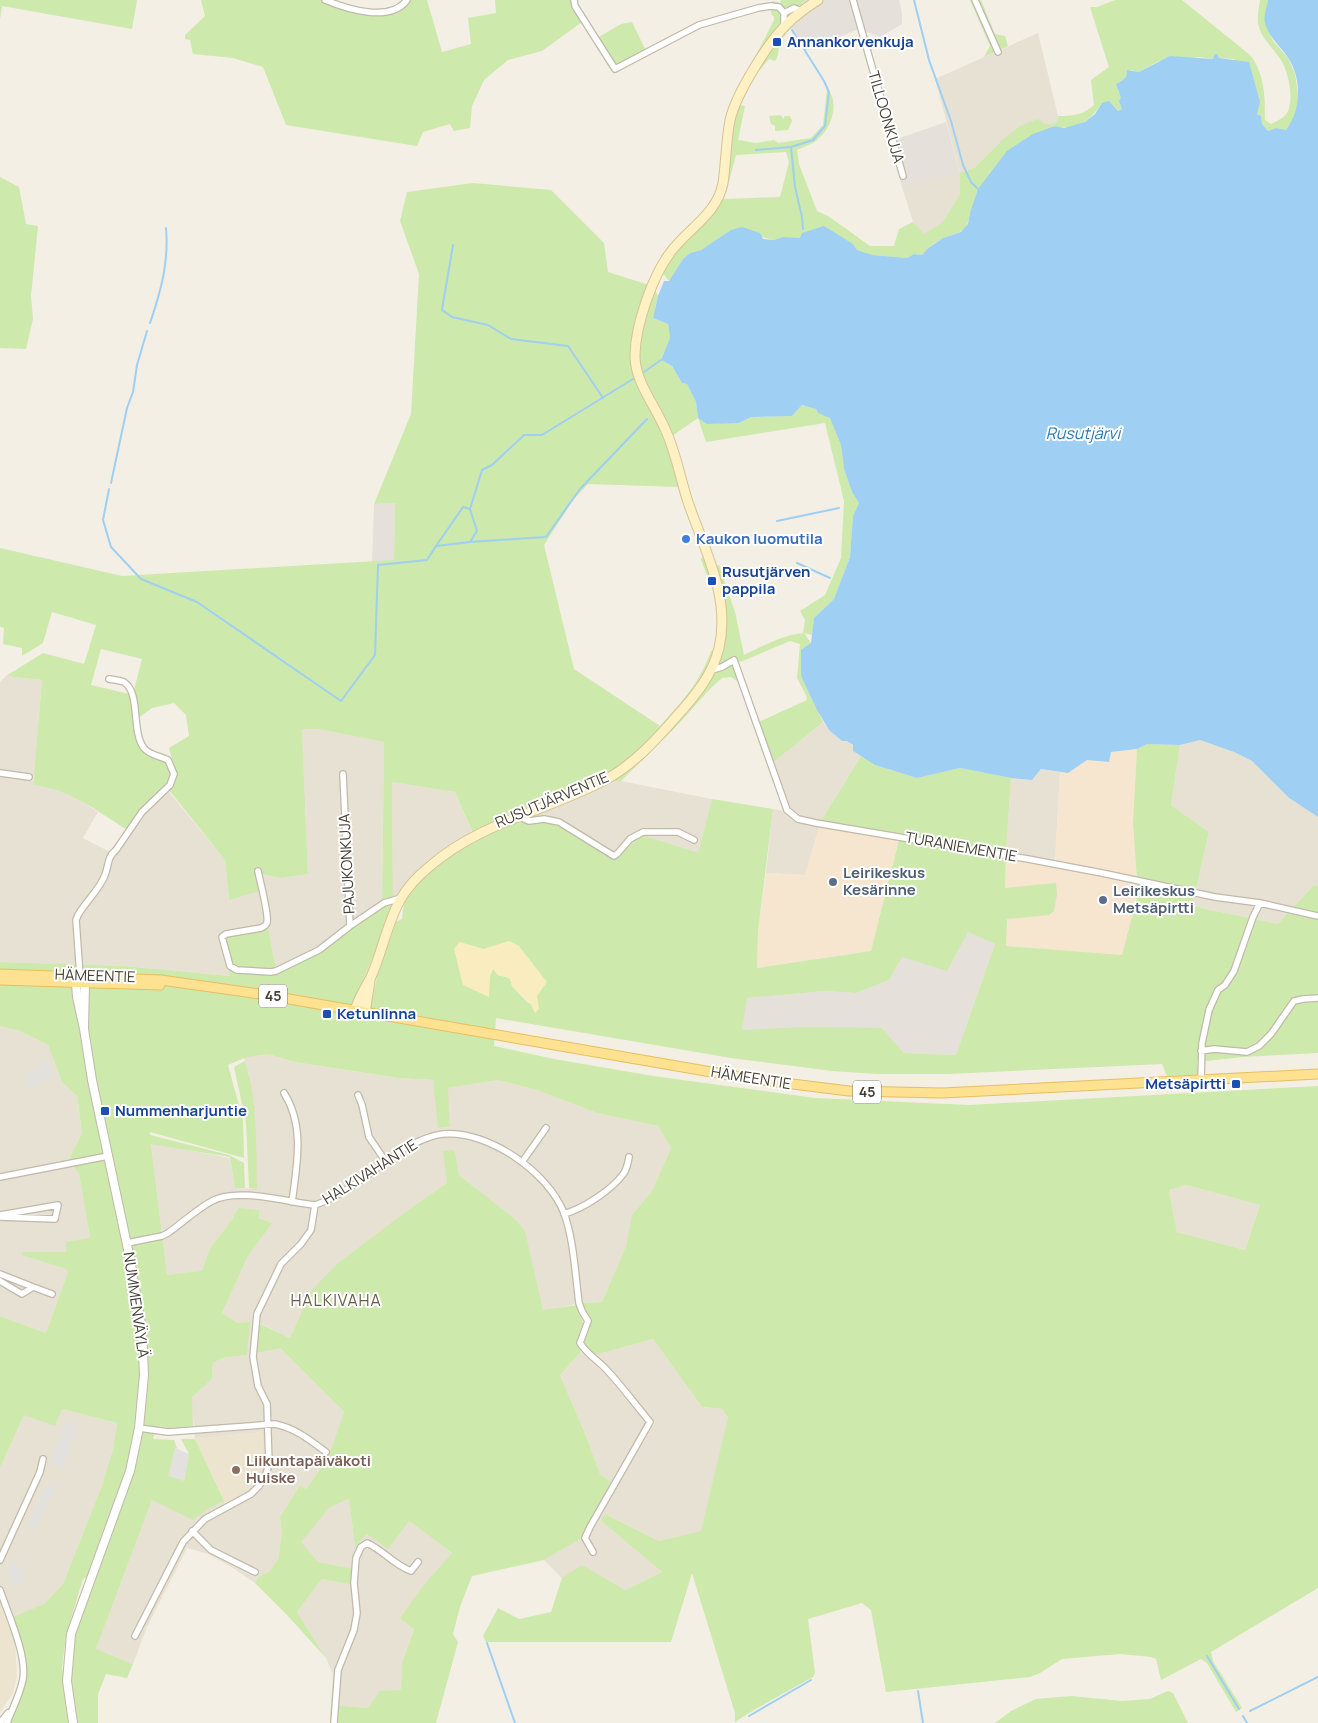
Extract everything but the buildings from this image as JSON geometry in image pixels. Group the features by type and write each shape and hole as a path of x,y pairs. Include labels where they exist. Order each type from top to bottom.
{"main road":[{"name":"RUSUTJÄRVENTIE","path":"355,1011 401,898 426,869 460,843 488,828 570,796 605,779 626,766 647,748 682,711 704,685 712,670 719,649 722,629 720,592 688,503 671,442 640,381 634,354 639,326 650,290 669,253 713,208 722,185 733,112 760,61 785,25 818,0"},
{"name":"HÄMEENTIE","path":"0,974 80,981"},
{"name":"RUSUTJÄRVENTIE","path":"365,1013 370,978"},
{"name":"HÄMEENTIE","path":"0,980 190,984 260,994 752,1079 849,1091 942,1093 1318,1074"}],"street":[{"path":"325,0 355,10 378,12 390,11 403,5 407,0"},
{"path":"574,0 575,6 615,68 699,25 771,6 779,7 784,14 785,25"},
{"name":"TILLOONKUJA","path":"853,0 903,176"},
{"path":"976,0 998,52"},
{"path":"784,14 794,8 801,11"},
{"name":"TURANIEMENTIE","path":"712,670 734,660 787,810 798,819 1080,868 1215,897 1260,903 1318,916"},
{"path":"80,981 76,920 78,915 103,880 107,860 142,812 170,785 174,774 168,760 148,753 142,746 138,735 132,694 128,686 122,681 108,679"},
{"path":"0,773 29,777"},
{"name":"PAJUKONKUJA","path":"342,774 350,926"},
{"path":"518,816 528,821 544,819 559,822 614,856 618,854 630,839 643,832 678,832 694,840"},
{"path":"258,872 267,922 261,928 226,934 222,937 230,966 237,970 276,971 319,950 350,926"},
{"name":"PAJUKONKUJA","path":"350,926 384,903 401,898"},
{"path":"1201,1080 1202,1043 1212,1000 1218,990 1226,985 1234,971 1253,917 1260,903"},
{"name":"NUMMENVÄYLÄ","path":"73,1723 67,1681 72,1634 130,1470 139,1428 144,1353 138,1300 92,1080 77,997 80,981"},
{"path":"1201,1051 1214,1049 1246,1052 1259,1046 1271,1034 1294,1001 1318,998"},
{"path":"284,1093 291,1104 299,1138 292,1202"},
{"path":"358,1095 362,1104 369,1138 386,1162"},
{"path":"522,1162 546,1128"},
{"name":"HALKIVAHANTIE","path":"127,1243 154,1238 168,1233 213,1200 246,1195 315,1205 344,1192 408,1146 426,1138 442,1134 483,1140 522,1162 549,1188 564,1214 570,1232 579,1303 588,1322 580,1343 586,1352 606,1368 650,1422 585,1538 593,1552"},
{"path":"0,1177 108,1156"},
{"path":"564,1214 598,1197 618,1180 625,1171 629,1158"},
{"path":"58,1205 55,1219 0,1216 58,1205"},
{"path":"135,1636 182,1542 205,1519 251,1494 259,1486 266,1474 268,1464 268,1424 266,1404 258,1386 253,1357 257,1314 281,1264 301,1244 311,1230 315,1205"},
{"path":"0,1274 32,1288 52,1294"},
{"path":"0,1281 22,1294 32,1288"},
{"path":"139,1428 168,1432 275,1424 289,1428 304,1436 326,1452"},
{"path":"0,1560 40,1472 43,1458"},
{"path":"192,1531 211,1550 255,1572"},
{"path":"334,1723 338,1670 354,1630 357,1613 354,1583 356,1558 361,1547 367,1544 373,1546 404,1569 411,1571 418,1562"},
{"path":"0,1590 20,1650 23,1665 21,1687 7,1723"},
{"path":"0,1723 10,1712"}],"shaded area":[{"path":"804,0 899,0 902,24 880,37 859,29 804,51 791,28 805,14 799,6 804,3"},
{"path":"1038,33 1058,116 1057,123 1045,124 1000,142 974,168 960,173 960,194 942,223 924,235 913,222 902,187 960,172 935,79"},
{"path":"946,122 960,173 902,187 891,141"},
{"path":"395,503 394,560 372,563 374,504"},
{"path":"6,676 42,680 34,775 0,770 0,682"},
{"path":"823,722 842,741 847,741 853,746 853,751 861,756 821,821 805,875 766,873 773,809 785,811 769,766"},
{"path":"302,729 318,729 384,742 382,903 319,949 276,969 268,927 231,976 124,966 0,962 0,777 33,780 33,785 49,787 73,795 98,812 83,838 110,852 135,817 165,787 225,860 229,900 261,874 281,878 308,874"},
{"path":"1200,740 1234,752 1252,761 1289,798 1318,817 1318,886 1314,885 1278,924 1192,906 1209,832 1171,805 1180,745"},
{"path":"1137,749 1133,823 1138,894 1123,955 1006,946 1006,852 1055,861 1060,772 1068,773 1087,759 1108,762 1111,752"},
{"path":"1041,769 1060,772 1055,862 1006,852 1011,778 1032,780"},
{"path":"608,781 621,781 712,799 698,854 642,835 614,859 571,830 520,819"},
{"path":"392,782 455,792 472,832 472,835 397,898 393,899"},
{"path":"821,821 900,836 871,951 757,968 758,931 766,873 805,875"},
{"path":"968,932 995,944 956,1055 904,1053 882,1028 742,1030 746,998 825,991 856,993 889,980 902,957"},
{"path":"0,1026 20,1031 48,1045 62,1082 77,1096 82,1133 69,1159 79,1174 90,1238 66,1252 23,1252 23,1255 66,1269 68,1272 46,1333 0,1316"},
{"path":"268,1054 293,1062 399,1078 433,1080 439,1128 450,1127 447,1088 498,1080 537,1090 597,1113 658,1126 671,1148 652,1191 632,1215 627,1247 602,1302 581,1303 543,1311 524,1231 515,1219 459,1175 455,1150 447,1183 415,1205 311,1291 290,1338 259,1323 280,1348 344,1412 328,1458 306,1489 300,1485 280,1517 282,1533 278,1559 270,1571 258,1577 255,1583 208,1554 187,1548 147,1627 133,1664 96,1649 152,1500 200,1513 224,1501 225,1504 252,1486 262,1432 195,1439 191,1397 212,1379 213,1363 223,1358 247,1355 238,1323 222,1313 248,1256 271,1223 238,1208 232,1220 210,1248 202,1272 167,1275 151,1143 230,1158 235,1188 257,1189 249,1074 244,1058"},
{"path":"46,1061 55,1072 29,1091 24,1084 29,1080 26,1075"},
{"path":"1186,1185 1260,1205 1245,1250 1177,1232 1169,1190"},
{"path":"653,1339 702,1407 722,1409 728,1417 702,1531 659,1541 605,1514 601,1521 662,1572 625,1590 582,1566 562,1578 544,1560 582,1538 591,1555 596,1552 588,1537 592,1527 655,1423 595,1355"},
{"path":"581,1352 591,1358 646,1422 611,1482 600,1474 560,1375"},
{"path":"62,1409 117,1423 113,1449 101,1488 63,1584 44,1604 7,1620 0,1601 0,1468 24,1415"},
{"path":"71,1421 77,1423 63,1467 51,1463 65,1424 69,1425"},
{"name":"Liikuntapäiväkoti Huiske","path":"263,1432 263,1466 260,1474 252,1486 241,1495 225,1503 195,1439"},
{"path":"175,1448 189,1454 184,1481 168,1476"},
{"path":"50,1484 56,1487 35,1530 27,1526 44,1488 47,1490"},
{"path":"349,1497 355,1547 367,1534 409,1521 452,1553 400,1618 414,1628 402,1663 401,1690 368,1708 331,1705 333,1674 326,1658 297,1612 322,1579 353,1585 354,1569 318,1562 300,1542 329,1508"},
{"path":"14,1562 16,1568 20,1566 26,1582 13,1586 7,1568 10,1567 9,1564"},
{"path":"0,1601 15,1644 17,1676 13,1693 0,1713"}],"green space":[{"path":"0,0 137,0 132,29 2,6 0,20"},
{"path":"201,0 321,0 336,6 390,13 405,7 410,0 427,0 442,52 471,44 468,18 496,13 495,0 572,0 582,22 542,51 508,60 484,80 472,106 470,128 454,131 450,124 423,132 417,146 286,125 263,67 233,58 193,54 190,40 185,39 185,35 205,16"},
{"path":"781,0 804,0 799,7 805,14 783,37 775,61 769,59 760,70 751,65 774,20 771,14 772,1 780,3"},
{"path":"970,0 981,0 995,34 1005,36 1008,46 984,57 990,46"},
{"path":"1115,0 1182,0 1250,55 1259,70 1261,78 1265,120 1271,124 1287,113 1290,93 1284,65 1268,44 1258,24 1260,0 1268,0 1265,22 1273,41 1288,58 1295,74 1299,100 1294,119 1286,130 1276,128 1268,131 1262,124 1261,116 1257,114 1234,59 1200,57 1159,61 1139,72 1131,70 1118,91 1122,98 1122,109 1118,111 1113,105 1102,103 1088,120 1076,126 1054,126 970,213 967,225 962,231 938,241 922,255 914,254 907,258 873,255 857,250 853,244 783,237 774,240 731,230 701,250 690,253 683,259 669,281 662,272 654,289 658,296 653,318 668,324 670,338 661,360 672,366 682,383 687,384 696,402 698,418 739,423 751,417 792,416 802,405 816,409 818,413 830,417 841,445 844,469 852,492 859,503 853,516 850,557 834,599 814,618 812,635 804,633 811,643 801,676 823,722 769,766 754,724 807,700 797,678 800,644 790,641 738,663 739,682 731,677 722,678 621,781 608,781 521,818 558,823 614,859 642,835 698,853 712,799 773,809 758,931 757,968 871,951 900,836 821,821 861,756 875,765 917,778 960,768 1011,778 1005,888 1056,883 1057,894 1054,911 1049,915 1007,919 1006,946 1122,955 1138,894 1133,823 1137,749 1147,744 1180,745 1171,805 1209,832 1192,906 1278,924 1314,885 1318,886 1318,1053 1243,1057 1197,1062 1198,1075 1167,1076 1162,1064 949,1074 877,1074 832,1071 731,1058 496,1018 494,1046 554,1059 653,1076 815,1098 969,1105 1318,1086 1318,1588 1211,1652 1213,1661 1242,1708 1236,1712 1207,1663 1201,1659 1161,1680 1156,1659 1120,1654 1062,1659 1030,1677 886,1692 871,1610 862,1603 808,1619 815,1673 813,1677 735,1722 735,1713 692,1573 671,1642 486,1642 483,1636 498,1608 519,1619 551,1612 562,1578 582,1565 625,1590 662,1572 601,1521 605,1514 659,1541 701,1531 728,1417 722,1409 702,1407 653,1339 595,1355 584,1342 591,1323 581,1303 602,1302 626,1247 632,1215 652,1191 671,1148 658,1126 597,1113 537,1090 498,1080 448,1088 450,1127 438,1128 433,1080 399,1078 294,1062 268,1054 244,1058 228,1065 243,1120 244,1158 150,1132 150,1135 229,1155 244,1163 245,1188 235,1188 230,1157 151,1144 167,1275 202,1271 210,1248 232,1220 238,1208 259,1210 259,1218 272,1223 248,1256 222,1313 238,1323 250,1322 247,1355 223,1358 213,1363 212,1379 192,1397 193,1426 169,1428 157,1426 153,1439 174,1440 184,1481 189,1454 181,1439 195,1439 224,1501 208,1509 193,1520 152,1500 96,1649 133,1664 127,1678 106,1674 98,1694 98,1723 78,1723 72,1695 71,1658 78,1625 91,1585 98,1572 83,1579 66,1635 62,1668 68,1723 10,1723 23,1692 27,1664 13,1617 44,1604 63,1584 101,1488 113,1449 117,1423 62,1409 55,1426 24,1415 0,1468 0,1316 46,1333 68,1272 66,1269 22,1255 23,1252 66,1252 66,1242 90,1238 79,1174 69,1159 82,1133 77,1096 62,1082 48,1045 20,1031 0,1026 0,962 124,966 230,976 220,935 268,927 276,969 313,952 382,903 384,742 318,729 302,729 308,874 281,878 261,874 259,891 229,900 225,860 169,790 174,780 174,775 169,748 189,736 186,715 174,703 152,708 137,719 133,694 142,659 101,649 91,685 129,694 140,748 148,755 159,758 169,764 172,775 166,787 126,829 82,801 47,787 33,785 42,680 6,676 43,653 84,664 96,625 52,612 43,643 22,656 22,648 3,644 4,628 0,627 0,548 122,576 394,560 395,503 374,504 411,414 419,274 400,221 407,192 473,183 551,190 604,243 608,272 649,285 720,197 724,199 780,197 789,162 786,152 736,155 726,193 722,192 732,126 738,105 745,106 738,140 756,143 774,140 778,143 811,138 823,125 827,88 831,94 834,108 830,122 816,141 797,150 799,164 817,211 828,216 870,246 894,246 899,229 913,222 924,234 942,223 960,194 960,173 974,168 1000,142 1020,126 1038,119 1045,124 1057,123 1058,116 1077,114 1086,111 1094,105 1091,80 1109,67 1090,7 1097,7","holes":["698,418 706,442 825,423 844,501 841,558 825,595 800,611 805,620 803,633 780,638 744,655 735,612 719,565 715,566 686,485 672,436","588,484 679,487 703,555 701,560 717,601 719,633 715,651 711,651 696,682 660,726 574,669 544,545 573,500","392,782 455,792 472,835 414,881 404,902 402,919 396,922 380,964 372,1000 356,998 397,898 393,899","968,932 995,944 956,1055 904,1053 882,1028 808,1027 742,1030 747,998 825,991 856,993 889,980 902,957 947,971","459,942 483,949 539,1009 527,1002 512,986 510,979 498,975 493,968 490,976","1186,1185 1260,1205 1245,1250 1177,1232 1169,1190"]},
{"path":"632,22 646,51 615,66 597,38 621,24"},
{"path":"781,115 783,119 785,116 790,116 792,121 788,130 775,131 775,126 771,124 769,116"},
{"path":"0,177 19,187 26,224 38,226 31,296 33,319 26,349 0,348"},
{"path":"245,1061 254,1108 257,1189 249,1188 246,1122 234,1067"},
{"path":"455,1150 459,1175 515,1219 525,1231 543,1310 577,1305 583,1323 577,1342 581,1352 560,1375 600,1474 611,1482 582,1538 544,1560 472,1576 460,1607 453,1634 458,1642 436,1723 330,1723 331,1705 368,1708 380,1691 401,1690 402,1663 414,1629 400,1618 423,1586 452,1553 409,1521 388,1549 367,1534 355,1547 349,1498 329,1508 301,1542 318,1562 355,1569 353,1585 322,1579 297,1612 326,1658 255,1583 258,1577 270,1571 278,1559 282,1533 280,1517 300,1485 306,1489 328,1458 344,1412 280,1348 255,1353 258,1323 290,1338 311,1291 337,1264 447,1183 443,1151"},
{"path":"1168,1691 1173,1693 1188,1723 995,1723 1011,1711 1036,1699 1071,1696 1122,1701 1150,1699"}],"sand":[{"path":"509,941 519,946 547,982 537,996 539,1009 535,1013 531,1004 512,986 510,979 498,975 493,969 490,976 489,997 463,985 454,949 459,942 483,949"}],"water":[{"name":"Rusutjärvi","path":"1268,0 1318,0 1318,817 1289,798 1252,761 1234,752 1200,740 1180,745 1147,744 1137,749 1111,752 1109,762 1087,760 1068,773 1041,769 1032,780 960,768 917,778 875,765 853,751 853,745 847,741 842,741 829,730 801,676 801,650 811,643 814,618 834,599 850,557 853,516 859,503 852,492 844,469 841,445 830,418 818,413 816,409 802,405 792,416 751,417 739,423 707,424 698,418 696,402 687,384 682,383 672,366 661,360 670,338 668,324 653,318 664,281 669,281 683,259 690,253 701,250 731,230 742,227 760,233 763,239 774,240 783,237 800,238 802,233 824,226 853,244 857,250 873,255 907,258 914,254 922,255 927,249 943,238 961,232 968,224 978,189 1007,151 1033,134 1055,126 1064,128 1085,122 1095,114 1102,103 1109,101 1118,111 1122,109 1119,101 1121,98 1116,84 1126,77 1127,70 1139,72 1170,56 1213,59 1215,54 1217,54 1219,58 1249,62 1260,102 1257,114 1261,116 1262,124 1268,131 1276,128 1286,130 1295,113 1298,93 1297,84 1292,65 1272,37 1265,23"}],"waterway":[{"path":"914,0 929,60 951,121 963,165 971,182 978,189"},
{"path":"792,30 829,92 825,126 813,140 791,147 795,187 803,229"},
{"path":"756,150 791,147"},
{"path":"150,323 158,299 165,265 166,228"},
{"path":"453,245 442,310 452,317 488,325 511,339 568,346 603,398"},
{"path":"111,483 127,408 133,392 137,365 147,331"},
{"path":"644,372 661,360"},
{"path":"109,489 103,520 111,547 141,579 197,602 341,701 375,655 378,565 427,560 436,546 470,542 477,531 470,509 482,470 492,465 524,435 542,435 633,379"},
{"path":"470,542 546,537 580,489 647,419"},
{"path":"436,546 463,507 470,509"},
{"path":"777,521 839,508"},
{"path":"797,563 830,578"},
{"path":"487,1643 515,1723"},
{"path":"1207,1656 1239,1709"},
{"path":"1250,1711 1318,1677"},
{"path":"749,1716 811,1680"},
{"path":"918,1691 923,1723"},
{"path":"1243,1716 1247,1723"}],"place":[{"name":"Annankorvenkuja","path":"777,42"},
{"name":"Kaukon luomutila","path":"686,539"},
{"name":"Rusutjärven pappila","path":"712,581"},
{"name":"Leirikeskus Kesärinne","path":"833,882"},
{"name":"Leirikeskus Metsäpirtti","path":"1103,900"},
{"name":"Ketunlinna","path":"327,1014"},
{"name":"Metsäpirtti","path":"1236,1084"},
{"name":"Nummenharjuntie","path":"105,1111"},
{"name":"Liikuntapäiväkoti Huiske","path":"236,1470"}],"district":[{"name":"HALKIVAHA","path":"336,1300"}]}
